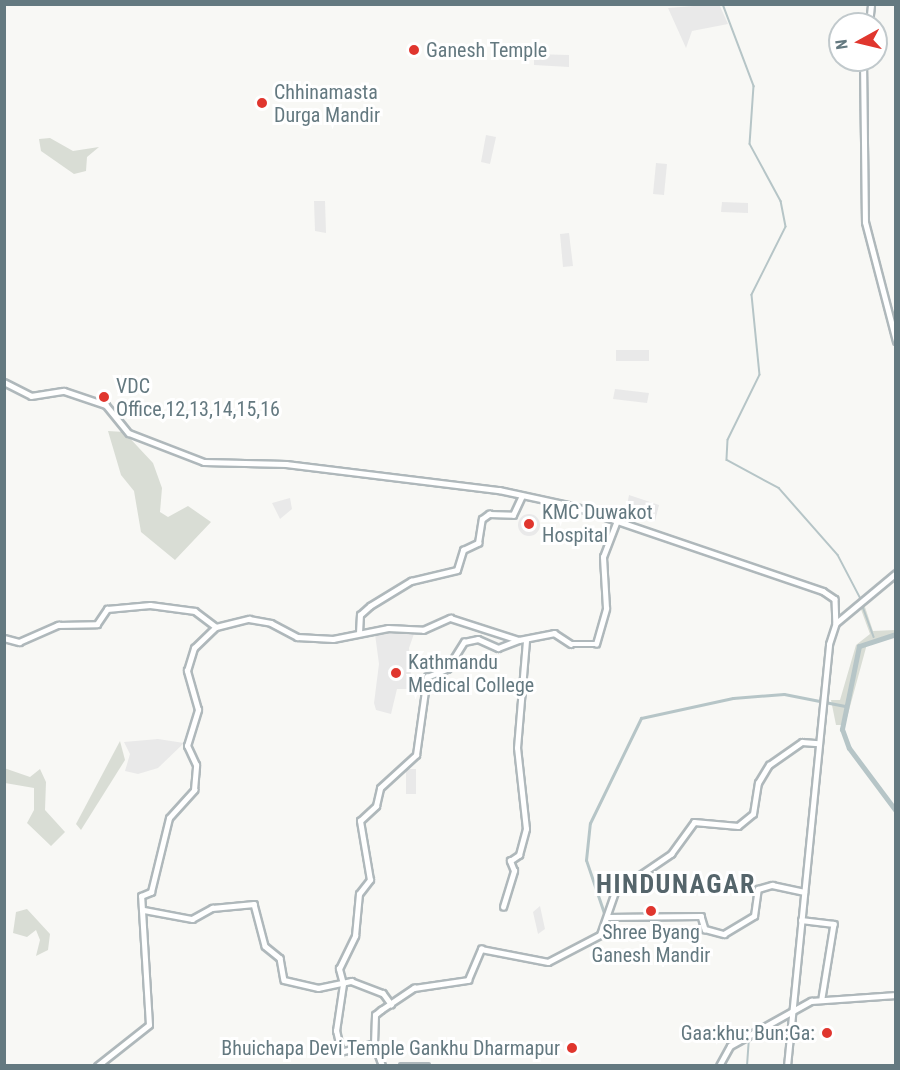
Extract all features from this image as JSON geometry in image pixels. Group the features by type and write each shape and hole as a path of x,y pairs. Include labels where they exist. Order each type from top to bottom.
{"main road":[{"path":"864,72 866,228 896,341"},
{"path":"786,1065 828,651 836,623 863,596 896,573"}],"street":[{"path":"4,382 31,396 64,391 106,405 129,433 204,462 286,464 522,496 617,520 823,591 835,599 836,623"},
{"path":"359,633 360,615 370,606 411,581 457,570 463,550 478,543 482,519 513,515 522,496"},
{"path":"97,1063 111,1057 149,1025 144,910 141,896 151,892 167,822 194,790 196,765 187,746 198,710 188,663 194,648 216,627 249,620 272,622 297,637 333,639 359,633 423,630 450,618 519,640 526,641 554,633 571,644 598,642 607,589 603,557 617,520"},
{"path":"4,638 19,642 58,625 97,624 107,609 150,605 195,611 216,627"},
{"path":"374,1044 341,1052 336,1028 345,980 339,969 355,936 358,894 370,880 360,821 376,806 380,788 416,755 426,680 447,669 464,642 478,639 498,648 519,640"},
{"path":"503,907 514,871 510,861 523,842 526,830 517,748 526,641"},
{"path":"382,1065 374,1044 375,1015 391,1004 436,981 468,980 483,949 548,962 559,959 600,935 619,888 671,854 694,822 738,826 753,814 758,783 769,765 802,742 818,743"},
{"path":"607,916 701,916 705,929 724,934 754,916 758,889 772,885 804,892"},
{"path":"144,910 192,919 212,908 254,904 265,946 280,958 284,980 315,988 345,980 375,989 391,1004"},
{"path":"801,920 834,924 822,998"},
{"path":"719,1065 730,1046 792,1010 822,998 896,995"},
{"path":"402,1065 427,1065"}],"shaded area":[{"path":"719,4 728,24 692,31 686,48 668,8"},
{"path":"534,54 569,55 569,67 534,65"},
{"path":"486,135 496,137 490,164 481,162"},
{"path":"50,138 73,151 99,147 87,157 86,171 74,174 41,151 39,139"},
{"path":"656,163 667,164 664,195 653,194"},
{"path":"314,201 325,201 326,233 315,231"},
{"path":"722,202 748,203 748,213 721,212"},
{"path":"569,233 573,266 563,267 560,234"},
{"path":"616,350 649,350 649,361 616,361"},
{"path":"615,389 649,393 647,403 613,399"},
{"path":"108,431 124,432 153,463 162,488 160,512 168,517 188,506 211,522 175,560 141,532 134,491 121,475"},
{"path":"629,495 659,505 655,521 638,515 632,526 624,523"},
{"path":"290,498 292,509 280,519 272,503"},
{"name":"KMC Duwakot Hospital","path":"529,514 537,517 540,525 537,533 529,536 521,533 518,525 521,517"},
{"path":"863,601 873,631 895,630 895,636 867,644 845,725 836,725 831,700 840,700 856,645 870,634 859,604"},
{"name":"Kathmandu Medical College","path":"385,628 416,628 409,648 412,689 397,689 391,714 376,710 374,703 379,664 375,634"},
{"path":"158,739 184,743 158,768 138,774 125,771 130,754 124,742"},
{"path":"120,741 125,760 81,830 76,824"},
{"path":"4,768 30,777 40,769 46,782 45,810 65,832 51,846 27,823 34,810 34,788 5,783"},
{"path":"406,769 416,769 416,794 406,794"},
{"path":"540,906 545,929 538,934 533,912"},
{"path":"27,909 50,934 48,950 36,956 40,940 36,930 27,937 13,933 16,912"}],"waterway":[{"path":"723,4 754,86 750,144 781,201 786,227 752,295 760,375 728,440 727,460 779,488 838,555 861,599"},
{"path":"862,604 874,637"},
{"path":"896,634 859,646 842,729 849,748 896,811"},
{"path":"605,916 586,860 590,823 641,718 733,698 784,694 845,706"},
{"path":"570,949 585,940"},
{"path":"508,951 540,959"},
{"path":"747,1066 749,1039 759,1033"}],"place":[{"name":"Ganesh Temple","path":"414,50"},
{"name":"Chhinamasta Durga Mandir","path":"262,103"},
{"name":"VDC Office,12,13,14,15,16","path":"104,397"},
{"name":"KMC Duwakot Hospital","path":"529,524"},
{"name":"Kathmandu Medical College","path":"396,673"},
{"name":"Shree Byang Ganesh Mandir","path":"651,911"},
{"name":"Gaa:khu: Bun:Ga:","path":"827,1033"},
{"name":"Bhuichapa Devi Temple Gankhu Dharmapur","path":"572,1048"}],"district":[{"name":"HINDUNAGAR","path":"676,885"}]}
